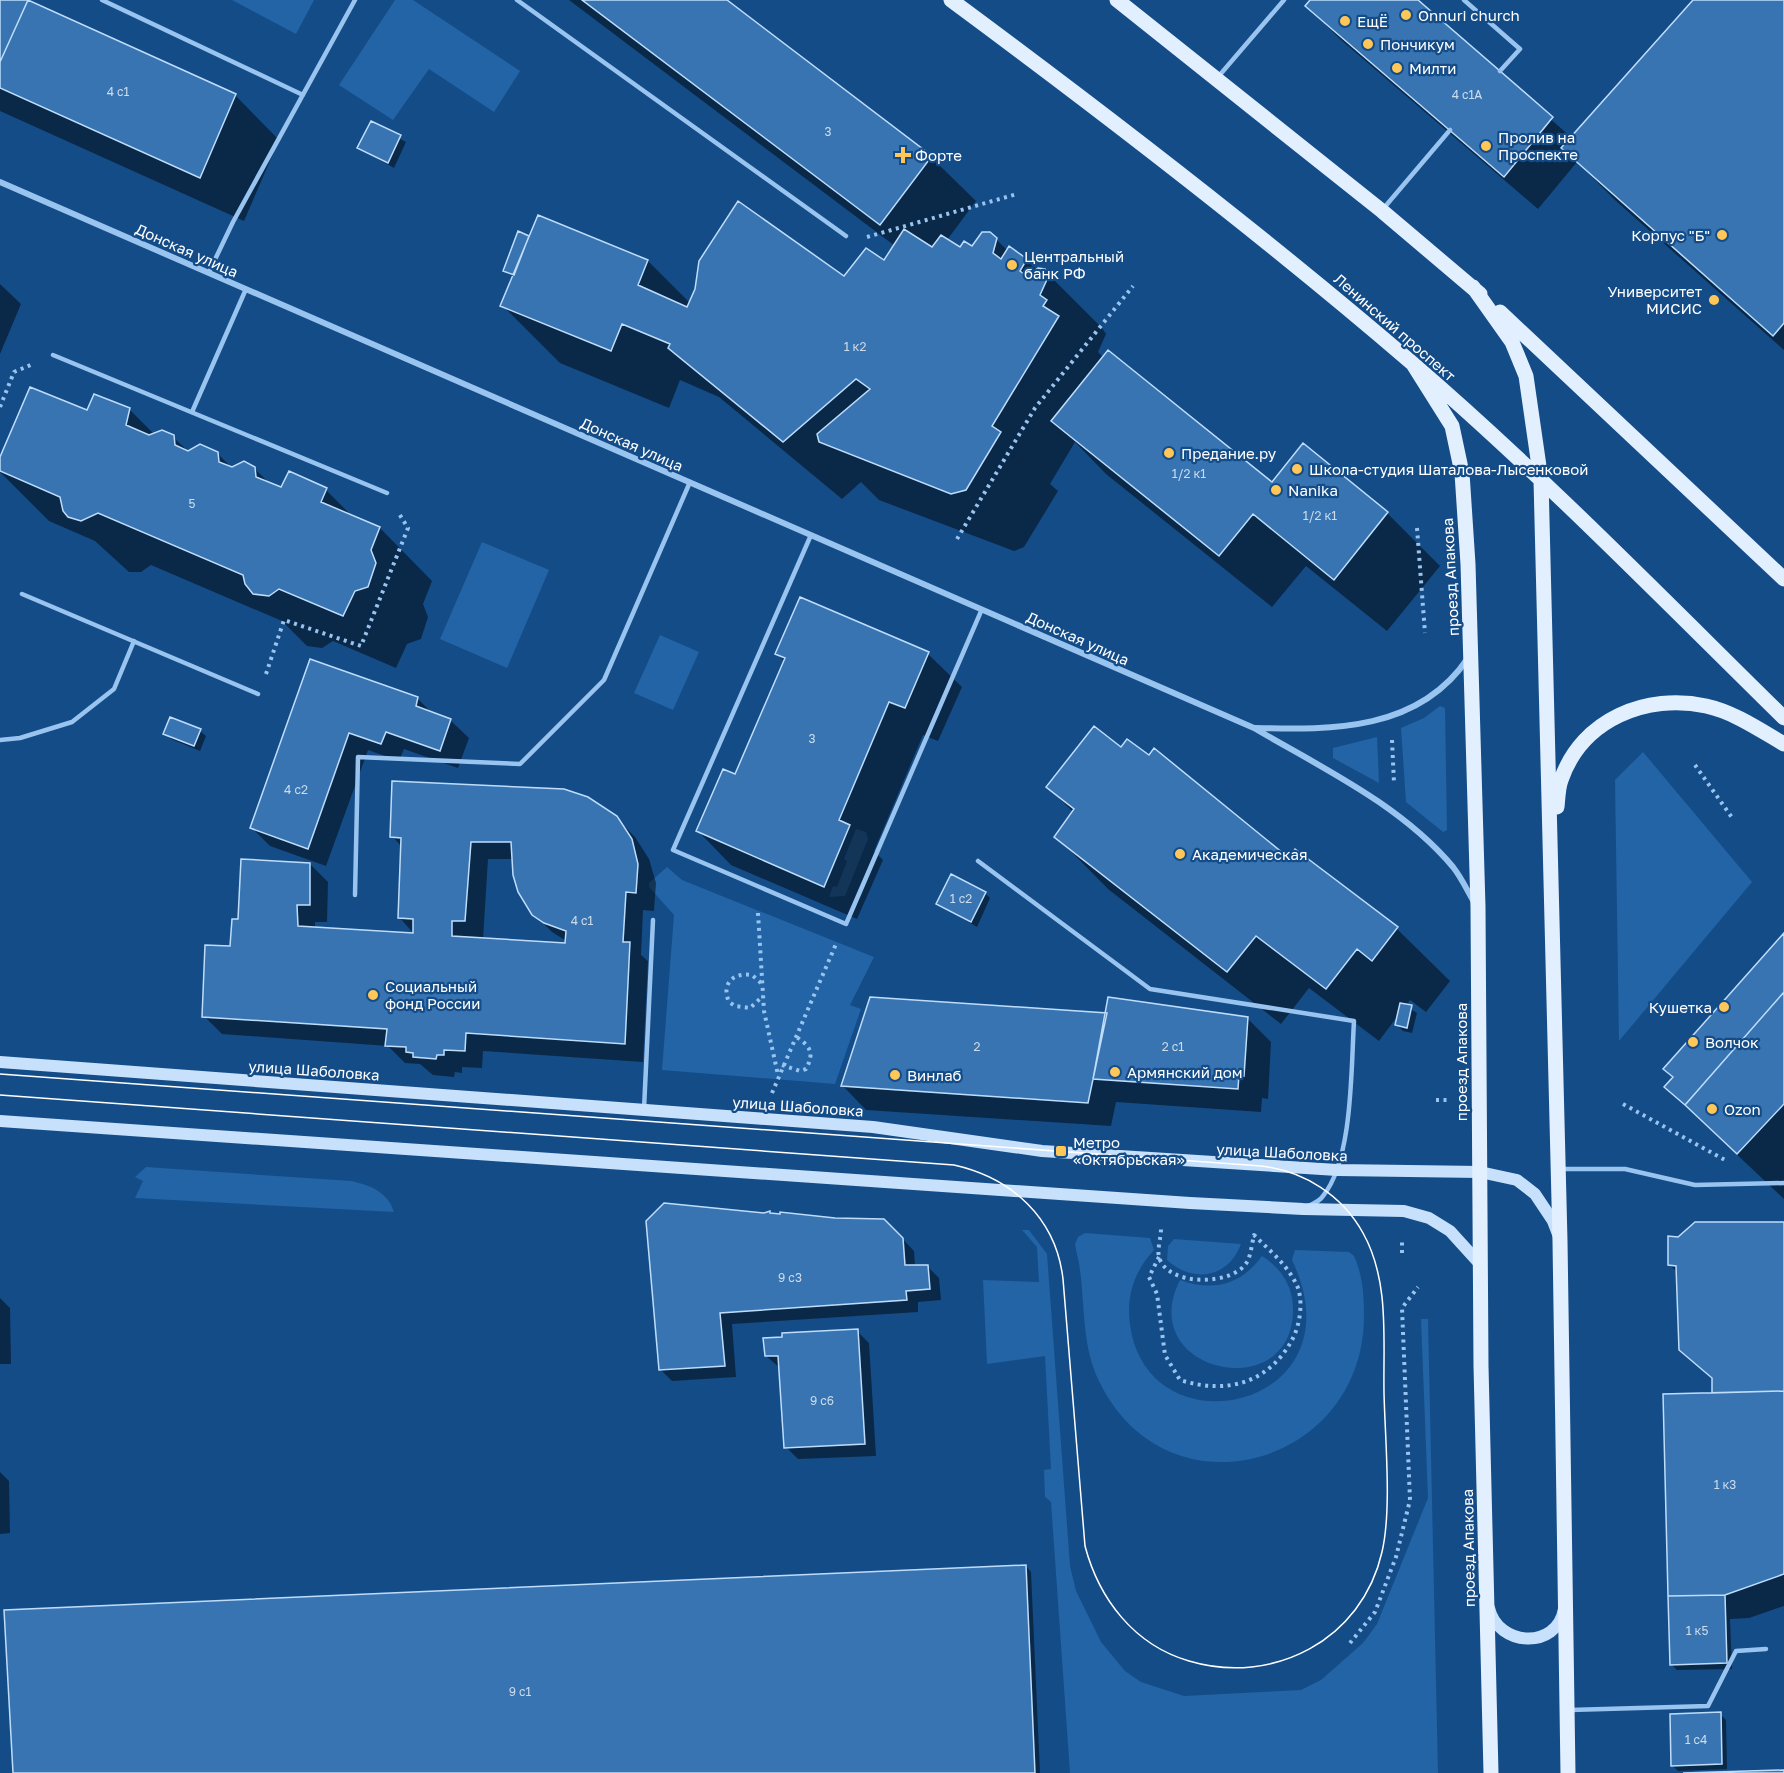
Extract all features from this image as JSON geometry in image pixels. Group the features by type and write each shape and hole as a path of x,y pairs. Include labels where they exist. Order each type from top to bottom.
{"main road":[{"name":"Ленинский проспект","path":"951,0 1129,132 1264,239 1413,364 1541,480 1784,718"},
{"path":"1117,0 1382,211 1473,287 1784,579"},
{"path":"1473,287 1512,342 1526,376 1541,480 1559,1169 1568,1773"},
{"name":"проезд Апакова","path":"1413,364 1452,426 1462,473 1472,652 1478,907 1480,1264 1491,1773"},
{"path":"1551,843 1561,780 1577,749 1626,710 1654,702 1680,701 1708,706 1741,720 1784,744"},
{"name":"улица Шаболовка","path":"0,1062 873,1127 1042,1151 1337,1170 1480,1172 1518,1180 1535,1194 1553,1221 1560,1240"},
{"path":"0,1121 1303,1209 1404,1211 1429,1218 1450,1232 1480,1264"},
{"path":"1487,1601 1490,1616 1499,1628 1512,1637 1527,1640 1542,1636 1554,1628 1563,1615 1566,1600"}],"street":[{"name":"Донская улица","path":"0,182 1254,728 1350,785 1428,840 1454,868 1478,907"},
{"name":"Донская улица","path":"1254,728 1316,730 1370,724 1404,711 1433,694 1455,677 1472,652"}],"lane":[{"path":"102,0 303,94"},
{"path":"209,272 233,222 356,0"},
{"path":"517,0 846,236"},
{"path":"1216,79 1284,0"},
{"path":"1464,0 1520,49 1500,71"},
{"path":"1382,211 1450,130"},
{"path":"192,412 246,289"},
{"path":"53,355 387,493"},
{"path":"355,895 358,757 520,764 604,680 690,482"},
{"path":"811,535 673,850 846,924 982,609"},
{"path":"22,594 258,694"},
{"path":"0,740 20,738 72,722 114,689 134,641"},
{"path":"978,861 1150,989 1354,1022 1347,1123 1337,1170 1323,1197 1303,1209"},
{"path":"644,1109 653,920"},
{"path":"1559,1169 1625,1169 1695,1185 1784,1183"},
{"path":"1568,1710 1708,1706 1736,1651 1766,1649"}],"path":[{"path":"846,236 864,238 1017,194"},
{"path":"957,539 1035,408 1133,285"},
{"path":"0,407 14,372 53,355"},
{"path":"258,694 284,620 361,646 408,528 387,493"},
{"path":"1417,528 1425,633"},
{"path":"1392,733 1395,794"},
{"path":"1695,765 1733,819"},
{"path":"757,886 761,983 778,1075"},
{"path":"772,1093 782,1065 846,924"},
{"path":"761,983 752,975 735,975 729,980 726,995 729,1002 742,1008 750,1008 763,996"},
{"path":"782,1065 800,1071 806,1069 810,1062 812,1053 808,1045 795,1036"},
{"path":"1436,1100 1457,1101"},
{"path":"1623,1104 1697,1142 1765,1183"},
{"path":"1159,1257 1169,1271 1191,1279 1203,1281 1226,1278 1247,1263 1254,1235 1286,1266 1299,1290 1300,1311 1297,1330 1284,1355 1261,1376 1238,1384 1203,1387 1180,1380 1165,1355 1157,1294 1149,1276 1159,1257 1161,1230"},
{"path":"1402,1233 1402,1253"},
{"path":"1350,1643 1375,1612 1396,1557 1410,1500 1402,1308 1418,1287"}],"shaded area":[{"path":"232,0 314,0 296,34"},
{"path":"395,0 413,0 520,71 494,112 429,69 393,120 339,85"},
{"path":"482,542 549,570 507,668 440,639"},
{"path":"660,635 699,652 673,710 634,693"},
{"path":"1440,706 1445,708 1447,830 1443,832 1406,802 1401,728 1424,718"},
{"path":"1377,737 1379,783 1333,758 1333,748"},
{"path":"1643,752 1752,882 1619,1041 1615,780"},
{"path":"856,829 866,832 868,839 845,896 829,897 833,886 837,887 847,861 844,859"},
{"path":"667,867 682,880 874,957 850,1005 861,1009 835,1084 662,1070 674,915 649,887 649,883"},
{"path":"146,1167 351,1181 383,1194 394,1212 135,1198 143,1181 135,1177"},
{"path":"1022,1230 1029,1230 1047,1254 1070,1566 1076,1591 1101,1642 1125,1671 1141,1682 1184,1696 1301,1690 1321,1680 1363,1643 1377,1624 1428,1498 1421,1319 1428,1319 1438,1773 1070,1773 1051,1502 1045,1497 1044,1470 1051,1469 1045,1356 987,1364 983,1280 1039,1282 1037,1247"},
{"path":"1085,1233 1150,1238 1154,1250 1141,1267 1133,1285 1129,1304 1130,1325 1145,1366 1173,1391 1208,1401 1244,1397 1277,1380 1299,1351 1306,1311 1292,1260 1295,1250 1349,1252 1354,1256 1361,1279 1364,1318 1355,1369 1331,1411 1297,1441 1256,1458 1211,1462 1168,1451 1129,1424 1099,1381 1087,1341 1075,1244 1078,1237"},
{"path":"1174,1239 1241,1244 1235,1256 1218,1271 1198,1274 1187,1272 1167,1260 1168,1246"},
{"path":"1262,1256 1285,1278 1291,1293 1293,1309 1287,1340 1269,1359 1245,1367 1219,1366 1195,1356 1178,1338 1171,1312 1180,1280 1192,1284 1215,1285 1236,1280 1254,1266"}],"building":[{"path":"0,0 28,0 0,62"},
{"path":"28,0 236,94 200,178 0,88 0,62"},
{"path":"582,0 727,0 932,156 880,225"},
{"path":"1310,0 1418,0 1553,117 1504,177 1305,6"},
{"name":"Корпус \"Б\"","path":"1693,0 1784,0 1784,323 1773,336 1561,148"},
{"path":"371,121 401,135 388,163 357,148"},
{"path":"738,201 844,276 866,248 884,260 904,229 932,247 941,235 960,247 964,241 972,246 982,232 990,232 997,238 993,253 1001,259 1009,246 1027,259 1020,271 1027,276 1038,268 1045,269 1049,275 1040,295 1047,300 1043,306 1059,316 992,426 1001,432 966,490 951,494 819,442 817,434 870,389 856,379 783,442 668,348 670,344 622,324 611,351 500,306 538,215 648,260 638,285 687,307 695,289 699,261"},
{"path":"518,231 529,236 514,275 503,271"},
{"path":"1108,350 1272,482 1303,443 1388,512 1334,580 1253,514 1219,556 1051,421"},
{"path":"30,387 87,410 94,394 130,408 126,425 149,435 162,430 174,435 175,445 188,451 200,444 218,452 219,462 232,467 244,461 255,467 256,477 281,487 289,471 327,488 321,502 380,527 371,550 376,563 368,587 355,591 343,616 279,589 269,596 253,594 245,584 243,575 98,513 81,521 68,517 63,511 60,497 0,471 0,457"},
{"path":"800,597 929,652 905,708 889,702 839,820 850,825 824,887 696,831 723,769 735,774 785,658 775,654"},
{"path":"310,659 418,697 416,706 451,719 440,751 386,732 381,744 349,733 308,849 250,828"},
{"path":"170,717 201,729 194,746 163,734"},
{"name":"Академическая","path":"1094,726 1121,747 1127,739 1149,755 1154,748 1289,858 1295,849 1398,927 1372,961 1357,949 1326,989 1256,936 1227,972 1054,837 1074,809 1046,787"},
{"path":"392,781 564,789 588,797 617,816 632,839 638,864 636,893 626,892 623,942 630,942 625,1044 466,1033 465,1051 444,1050 444,1055 437,1055 436,1059 413,1057 413,1053 406,1052 406,1047 385,1046 387,1029 202,1017 205,945 230,946 232,919 238,919 241,859 310,863 310,905 297,905 298,926 413,933 413,919 398,918 401,838 390,837","holes":["471,842 511,842 513,875 518,892 532,915 544,923 566,931 565,943 452,936 452,921 465,921"]},
{"path":"951,874 986,892 971,922 936,904"},
{"path":"1784,933 1784,992 1685,1105 1664,1087 1673,1077 1663,1069"},
{"path":"1784,992 1784,1104 1737,1154 1685,1105"},
{"path":"870,997 1107,1013 1088,1103 841,1086"},
{"path":"1108,997 1248,1017 1244,1076 1239,1075 1238,1089 1093,1079"},
{"path":"1400,1003 1412,1005 1407,1028 1395,1025"},
{"path":"664,1203 764,1213 770,1211 770,1213 835,1218 884,1219 903,1238 905,1265 928,1265 930,1289 906,1291 907,1300 720,1313 725,1366 659,1370 646,1221"},
{"path":"1695,1222 1784,1222 1784,1391 1712,1393 1712,1378 1679,1350 1676,1266 1668,1265 1668,1236 1678,1237"},
{"path":"858,1329 865,1444 784,1448 778,1356 765,1356 763,1338 782,1337 782,1333"},
{"path":"1784,1391 1784,1574 1725,1595 1668,1596 1663,1394"},
{"path":"1026,1565 1035,1773 13,1773 4,1610"},
{"path":"1725,1595 1727,1663 1670,1665 1668,1596"},
{"path":"1721,1712 1722,1764 1671,1766 1670,1714"},
{"path":"1784,1770 1784,1773 1683,1773 1715,1772"}],"tram line":[{"path":"0,1074 1261,1166 1292,1173 1320,1187 1344,1207 1363,1233 1378,1271 1384,1332 1387,1495 1382,1552 1371,1583 1355,1610 1334,1632 1310,1649 1282,1661 1252,1667 1221,1667 1189,1661 1169,1654 1136,1632 1122,1617 1099,1584 1085,1546 1063,1279 1059,1257 1051,1237 1028,1204 995,1180 975,1171 954,1165 0,1095"}],"place":[{"name":"Onnuri church","path":"1406,15"},
{"name":"ЕщЁ","path":"1345,21"},
{"name":"Пончикум","path":"1368,44"},
{"name":"Милти","path":"1397,68"},
{"name":"Пролив на Проспекте","path":"1486,146"},
{"name":"Форте","path":"903,155"},
{"name":"Корпус \"Б\"","path":"1722,235"},
{"name":"Центральный банк РФ","path":"1012,265"},
{"name":"Университет МИСИС","path":"1714,300"},
{"name":"Предание.ру","path":"1169,453"},
{"name":"Школа-студия Шаталова-Лысенковой","path":"1297,469"},
{"name":"Nanika","path":"1276,490"},
{"name":"Академическая","path":"1180,854"},
{"name":"Социальный фонд России","path":"373,995"},
{"name":"Кушетка","path":"1724,1007"},
{"name":"Волчок","path":"1693,1042"},
{"name":"Армянский дом","path":"1115,1072"},
{"name":"Винлаб","path":"895,1075"},
{"name":"Ozon","path":"1712,1109"},
{"name":"Метро «Октябрьская»","path":"1061,1151"}]}
